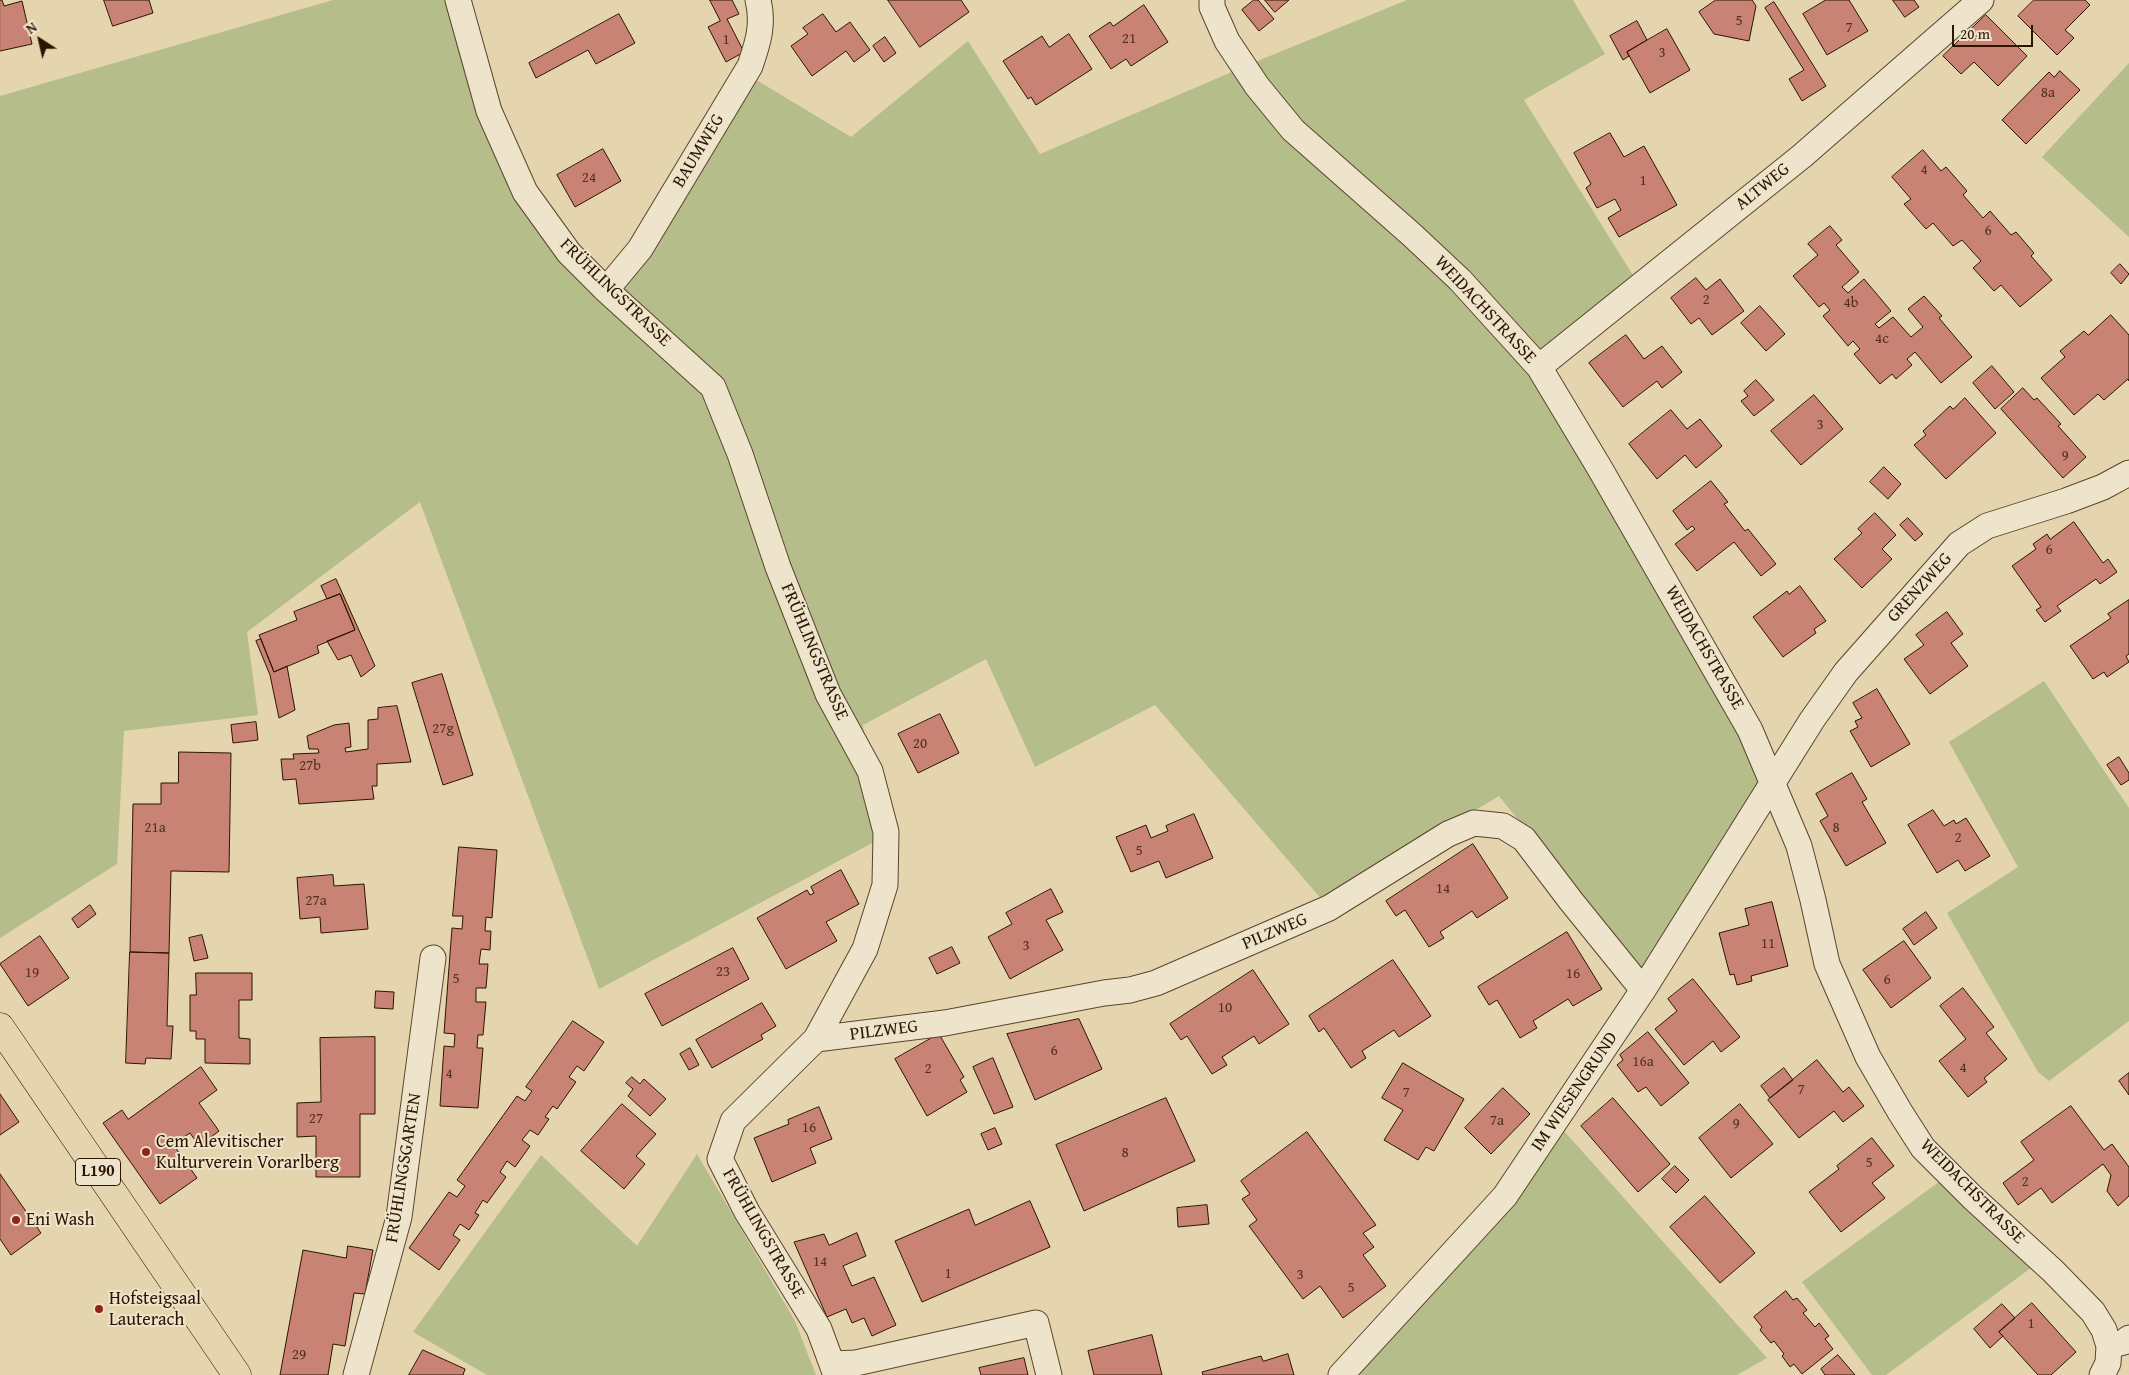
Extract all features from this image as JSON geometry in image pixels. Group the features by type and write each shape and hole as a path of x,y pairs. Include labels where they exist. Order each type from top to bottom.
{"main road":[{"name":"L190","path":"0,1027 237,1375"}],"street":[{"name":"FRÜHLINGSTRASSE","path":"458,0 489,112 525,192 569,252 606,290 713,387 740,454 778,567 828,694 870,771 886,832 885,885 865,949 816,1039 733,1121 720,1159 747,1212 819,1329 835,1369"},
{"name":"BAUMWEG","path":"606,290 640,249 750,66 761,24 758,0"},
{"name":"WEIDACHSTRASSE","path":"1212,0 1212,7 1227,41 1257,86 1293,130 1460,280 1539,367 1600,467 1750,730 1799,846 1827,964 1868,1057 1900,1112 1923,1148 1972,1197 2053,1271 2093,1312 2104,1330 2119,1342"},
{"name":"ALTWEG","path":"1539,367 1795,161 1981,0"},
{"name":"GRENZWEG","path":"1773,783 1812,720 1846,672 1959,544 1988,526 2066,501 2103,487 2129,473"},
{"name":"IM WIESENGRUND","path":"1341,1375 1505,1196 1643,990 1773,783"},
{"name":"PILZWEG","path":"816,1039 945,1023 1104,993 1130,990 1156,983 1329,908 1448,834 1474,824 1503,826 1524,839 1643,990"},
{"name":"FRÜHLINGSGARTEN","path":"356,1375 400,1217 433,958"},
{"path":"835,1369 1036,1323 1049,1375"},
{"path":"2102,1375 2119,1342"}],"green space":[{"path":"333,0 453,0 523,205 606,299 753,78 851,137 968,41 1040,154 1260,60 1407,0 1573,0 1605,54 1524,100 1634,277 1532,369 1770,781 1644,977 1499,796 1323,901 1155,705 1035,767 986,659 863,725 876,841 599,989 420,502 247,632 258,715 124,731 117,864 0,938 0,96"},
{"path":"2129,63 2129,237 2042,157"},
{"path":"2044,681 2129,808 2129,1021 2049,1081 2038,1072 1947,913 2018,867 1949,742"},
{"path":"1556,1122 1767,1358 1737,1375 1352,1375"},
{"path":"697,1154 795,1321 816,1375 487,1375 413,1332 541,1155 637,1246"},
{"path":"1947,1176 2039,1262 1886,1375 1872,1375 1802,1282"}],"building":[{"path":"0,0 2,0 4,6 22,1 32,44 0,51"},
{"path":"104,0 149,0 153,13 113,26"},
{"path":"710,0 732,0 739,14 727,19 744,52 726,62 708,27 720,21"},
{"path":"888,0 961,0 969,12 920,47"},
{"path":"1254,0 1258,0 1274,19 1259,31 1242,10"},
{"path":"1265,0 1289,0 1275,12"},
{"path":"1716,0 1752,0 1756,6 1749,41 1714,34 1699,12"},
{"path":"1826,0 1849,0 1868,31 1827,55 1803,14"},
{"path":"1893,0 1914,0 1919,7 1905,17"},
{"path":"2034,0 2085,0 2090,5 2065,30 2074,38 2057,55 2018,16"},
{"path":"1774,2 1826,86 1802,101 1789,79 1804,70 1765,8"},
{"path":"1144,5 1168,42 1131,66 1126,59 1111,69 1089,36 1110,22 1113,26"},
{"path":"619,14 635,43 596,64 588,50 536,78 529,63"},
{"path":"823,14 836,32 850,22 870,50 854,62 846,51 812,76 791,46 808,34 803,28"},
{"path":"1986,15 2027,56 1998,86 1974,62 1961,74 1943,56"},
{"path":"1637,21 1647,40 1627,52 1629,56 1623,60 1610,36"},
{"path":"1667,29 1690,70 1650,93 1627,52"},
{"path":"1069,34 1092,69 1036,105 1031,97 1028,99 1003,61 1042,36 1049,47"},
{"path":"885,37 896,53 884,62 873,46"},
{"path":"2060,71 2080,90 2026,144 2002,120 2049,72 2054,77"},
{"path":"1610,133 1624,157 1644,146 1677,205 1619,237 1608,218 1621,210 1615,199 1597,208 1586,188 1591,184 1574,153"},
{"path":"603,149 621,181 575,207 557,175"},
{"path":"1923,150 1941,171 1946,167 1967,191 1963,195 1983,218 1990,211 2011,235 2016,232 2034,253 2031,256 2052,280 2020,307 2001,285 1994,291 1973,268 1981,261 1962,240 1953,246 1933,223 1926,229 1904,204 1911,199 1892,177"},
{"path":"1830,226 1842,240 1836,245 1859,272 1842,287 1848,293 1864,279 1891,311 1875,324 1879,328 1893,317 1911,337 1923,327 1908,309 1924,296 1942,316 1939,318 1972,357 1941,383 1915,352 1907,359 1912,365 1896,379 1892,374 1880,384 1854,354 1860,349 1853,341 1848,346 1823,316 1830,310 1824,303 1819,307 1793,276 1818,255 1808,244"},
{"path":"2120,264 2129,274 2121,284 2111,273"},
{"path":"1696,278 1706,290 1720,279 1744,311 1712,335 1699,318 1691,324 1671,298"},
{"path":"1760,306 1785,334 1766,351 1741,323"},
{"path":"2111,315 2129,335 2129,381 2128,379 2104,400 2098,394 2074,415 2041,378 2065,357 2060,351 2084,331 2088,335"},
{"path":"1626,335 1644,359 1662,346 1682,372 1662,388 1657,381 1623,407 1589,363"},
{"path":"1992,366 2014,392 1995,409 1973,383"},
{"path":"1756,380 1774,400 1754,416 1741,401 1748,396 1744,391"},
{"path":"2023,388 2034,400 2037,398 2061,424 2058,426 2086,457 2063,478 2001,409"},
{"path":"1814,395 1843,429 1801,465 1771,431"},
{"path":"1965,398 1996,433 1946,479 1914,445 1926,435 1923,431 1950,406 1953,409"},
{"path":"1671,410 1687,429 1700,419 1722,446 1696,468 1685,455 1657,479 1629,444"},
{"path":"1884,467 1901,484 1888,499 1870,482"},
{"path":"1711,481 1728,502 1724,504 1745,531 1748,529 1776,564 1761,576 1734,542 1697,571 1675,544 1695,529 1692,526 1687,530 1673,511"},
{"path":"1875,513 1896,535 1882,549 1892,559 1862,588 1834,559 1862,533 1858,529"},
{"path":"1908,518 1923,534 1915,541 1900,525"},
{"path":"2074,522 2103,563 2108,559 2117,572 2100,584 2096,579 2057,606 2061,611 2045,622 2036,610 2041,607 2012,566 2036,549 2033,544 2047,534 2050,539"},
{"path":"336,579 375,666 361,677 351,655 338,660 327,641 355,630 340,594 327,599 321,586"},
{"path":"1800,586 1826,621 1814,629 1816,633 1783,657 1753,617 1787,591 1789,594"},
{"path":"340,594 355,630 317,646 319,653 274,672 259,635 297,620 294,612"},
{"path":"2129,600 2129,654 2126,656 2129,662 2107,677 2104,672 2093,679 2070,646 2111,618 2108,614"},
{"path":"1947,612 1963,634 1951,643 1968,666 1930,694 1904,659 1924,645 1916,635"},
{"path":"261,639 274,672 287,666 295,710 279,718 270,675 256,641"},
{"path":"442,674 473,775 443,785 412,683"},
{"path":"1877,689 1910,744 1871,767 1850,731 1858,727 1855,721 1862,718 1853,703"},
{"path":"397,706 411,762 377,764 377,786 372,786 374,799 299,804 296,779 283,780 281,759 294,759 293,754 319,753 318,749 309,749 307,736 334,725 349,723 351,747 345,748 346,752 368,749 368,720 378,719 378,708"},
{"path":"940,714 959,753 918,773 898,734"},
{"path":"256,722 258,740 233,743 231,725"},
{"path":"179,752 231,753 229,872 171,871 169,953 130,952 133,804 161,804 161,783 178,783"},
{"path":"2119,757 2129,773 2129,780 2121,785 2107,765"},
{"path":"1852,773 1867,799 1862,802 1886,843 1846,866 1820,821 1828,816 1816,794"},
{"path":"1933,810 1944,826 1954,820 1956,824 1966,818 1990,856 1965,871 1958,860 1937,873 1908,825"},
{"path":"1194,814 1213,858 1166,878 1159,861 1131,872 1116,837 1146,825 1151,838 1168,831 1166,826"},
{"path":"1473,844 1508,898 1477,918 1472,911 1440,932 1444,938 1429,947 1405,910 1396,916 1386,901"},
{"path":"459,847 497,850 492,918 486,917 485,931 491,931 490,950 481,949 479,964 488,964 486,988 476,988 476,1002 486,1002 483,1035 478,1035 477,1048 483,1048 478,1108 440,1106 444,1046 454,1047 455,1034 444,1033 452,928 462,929 463,916 453,916"},
{"path":"841,870 859,904 826,922 837,941 786,969 757,918 807,890 810,895 814,893 811,887"},
{"path":"333,875 334,886 364,884 368,929 321,933 320,917 300,919 297,878"},
{"path":"1051,889 1063,912 1046,920 1063,950 1010,979 988,937 1012,924 1006,913"},
{"path":"1772,902 1788,966 1751,976 1752,981 1737,985 1734,974 1730,975 1719,933 1749,925 1745,909"},
{"path":"90,905 96,914 78,928 72,919"},
{"path":"1926,912 1937,928 1914,945 1903,929"},
{"path":"1567,932 1602,989 1573,1006 1568,999 1533,1021 1537,1028 1520,1038 1497,1000 1489,1005 1478,987"},
{"path":"202,935 208,958 194,961 189,938"},
{"path":"40,936 69,978 28,1006 0,964"},
{"path":"1904,941 1931,978 1891,1008 1863,970"},
{"path":"952,947 960,963 937,974 929,958"},
{"path":"733,948 749,979 662,1026 645,994"},
{"path":"130,952 169,953 167,1026 173,1026 171,1059 146,1058 145,1064 126,1063"},
{"path":"1393,960 1431,1016 1399,1037 1394,1030 1362,1051 1366,1058 1351,1068 1324,1028 1319,1032 1309,1016"},
{"path":"1253,970 1289,1024 1259,1044 1254,1036 1222,1057 1227,1065 1212,1074 1187,1036 1181,1040 1170,1024"},
{"path":"196,973 252,973 252,1000 239,1000 239,1038 250,1039 250,1064 205,1063 205,1039 196,1039 196,1031 190,1031 190,995 196,995"},
{"path":"1693,979 1740,1037 1721,1052 1713,1041 1684,1065 1655,1029 1677,1011 1668,999"},
{"path":"1963,988 1994,1027 1986,1033 2007,1059 1984,1078 1987,1082 1968,1097 1939,1061 1966,1039 1940,1006"},
{"path":"376,991 394,992 393,1009 375,1008"},
{"path":"762,1003 776,1026 761,1035 763,1039 712,1068 696,1040"},
{"path":"1079,1019 1102,1069 1035,1100 1007,1034"},
{"path":"573,1021 604,1042 584,1071 577,1066 569,1077 576,1082 557,1109 553,1106 545,1117 549,1119 538,1135 530,1130 522,1140 530,1146 515,1167 507,1161 500,1172 506,1177 487,1203 483,1200 475,1213 479,1215 469,1230 460,1224 453,1235 460,1240 439,1270 409,1248 449,1192 457,1197 465,1186 457,1180 517,1096 525,1101 532,1091 526,1087"},
{"path":"1648,1032 1689,1083 1661,1106 1646,1087 1638,1092 1617,1065 1623,1060 1620,1055"},
{"path":"939,1034 964,1077 960,1080 967,1092 927,1116 895,1059"},
{"path":"375,1037 375,1114 360,1114 360,1177 316,1177 316,1136 297,1137 297,1103 321,1102 320,1038"},
{"path":"690,1048 699,1065 689,1070 680,1054"},
{"path":"993,1058 1013,1107 994,1114 973,1067"},
{"path":"1817,1060 1843,1092 1849,1087 1864,1106 1843,1122 1834,1111 1799,1138 1768,1100"},
{"path":"1403,1063 1464,1099 1434,1151 1426,1147 1418,1160 1384,1140 1403,1110 1382,1098"},
{"path":"201,1067 217,1090 199,1103 219,1131 199,1146 190,1133 173,1144 197,1178 160,1204 103,1123 122,1110 128,1119"},
{"path":"1784,1068 1793,1080 1770,1098 1761,1086"},
{"path":"2129,1073 2129,1095 2119,1081"},
{"path":"632,1077 640,1084 644,1079 666,1099 650,1116 628,1096 633,1089 626,1083"},
{"path":"1503,1088 1530,1114 1491,1154 1465,1128"},
{"path":"0,1094 19,1122 0,1135"},
{"path":"1166,1098 1195,1161 1084,1211 1056,1145"},
{"path":"1613,1098 1670,1164 1638,1192 1581,1126"},
{"path":"622,1104 656,1134 636,1156 645,1164 624,1189 581,1151"},
{"path":"1740,1104 1773,1144 1731,1178 1699,1138"},
{"path":"2071,1106 2104,1150 2112,1144 2129,1167 2129,1196 2118,1206 2107,1191 2111,1175 2103,1164 2052,1203 2041,1188 2018,1205 2003,1183 2034,1160 2021,1142"},
{"path":"819,1107 832,1139 810,1148 816,1163 772,1182 754,1138 789,1124 788,1120"},
{"path":"995,1128 1002,1144 988,1150 981,1134"},
{"path":"1307,1132 1376,1225 1363,1233 1374,1247 1363,1255 1386,1286 1343,1318 1320,1286 1303,1299 1249,1226 1257,1220 1242,1199 1250,1194 1241,1181"},
{"path":"1872,1138 1894,1166 1872,1183 1885,1198 1841,1232 1809,1192 1839,1169 1837,1166"},
{"path":"1675,1166 1689,1180 1676,1193 1662,1179"},
{"name":"Eni Wash","path":"0,1174 41,1233 11,1255 0,1239"},
{"path":"1705,1196 1755,1253 1720,1283 1670,1227"},
{"path":"1030,1201 1050,1247 922,1302 895,1241 969,1209 975,1225"},
{"path":"1207,1205 1209,1224 1178,1227 1177,1208"},
{"path":"857,1233 866,1256 843,1266 852,1286 874,1277 896,1325 872,1336 864,1318 852,1323 846,1309 827,1317 794,1242 824,1234 829,1245"},
{"path":"348,1246 373,1250 365,1294 354,1293 345,1346 333,1344 328,1375 280,1375 303,1250 346,1258"},
{"path":"1786,1291 1793,1300 1797,1298 1807,1310 1803,1313 1815,1327 1819,1323 1829,1336 1825,1339 1833,1349 1802,1374 1794,1364 1790,1367 1782,1356 1784,1354 1774,1341 1771,1343 1760,1330 1762,1327 1754,1317"},
{"path":"2032,1303 2076,1352 2051,1375 2038,1375 1999,1332"},
{"path":"2002,1304 2015,1318 1999,1332 2003,1336 1990,1348 1974,1329"},
{"path":"1152,1335 1162,1375 1094,1375 1088,1351"},
{"path":"423,1350 465,1369 463,1375 409,1375"},
{"path":"1288,1354 1294,1375 1203,1375 1202,1372 1261,1356 1263,1361"},
{"path":"1838,1355 1855,1375 1825,1375 1821,1369"},
{"path":"1024,1358 1028,1375 981,1375 979,1368"}],"place":[{"name":"Cem Alevitischer Kulturverein Vorarlberg","path":"146,1152"},
{"name":"Eni Wash","path":"16,1220"},
{"name":"Hofsteigsaal Lauterach","path":"99,1309"}]}
